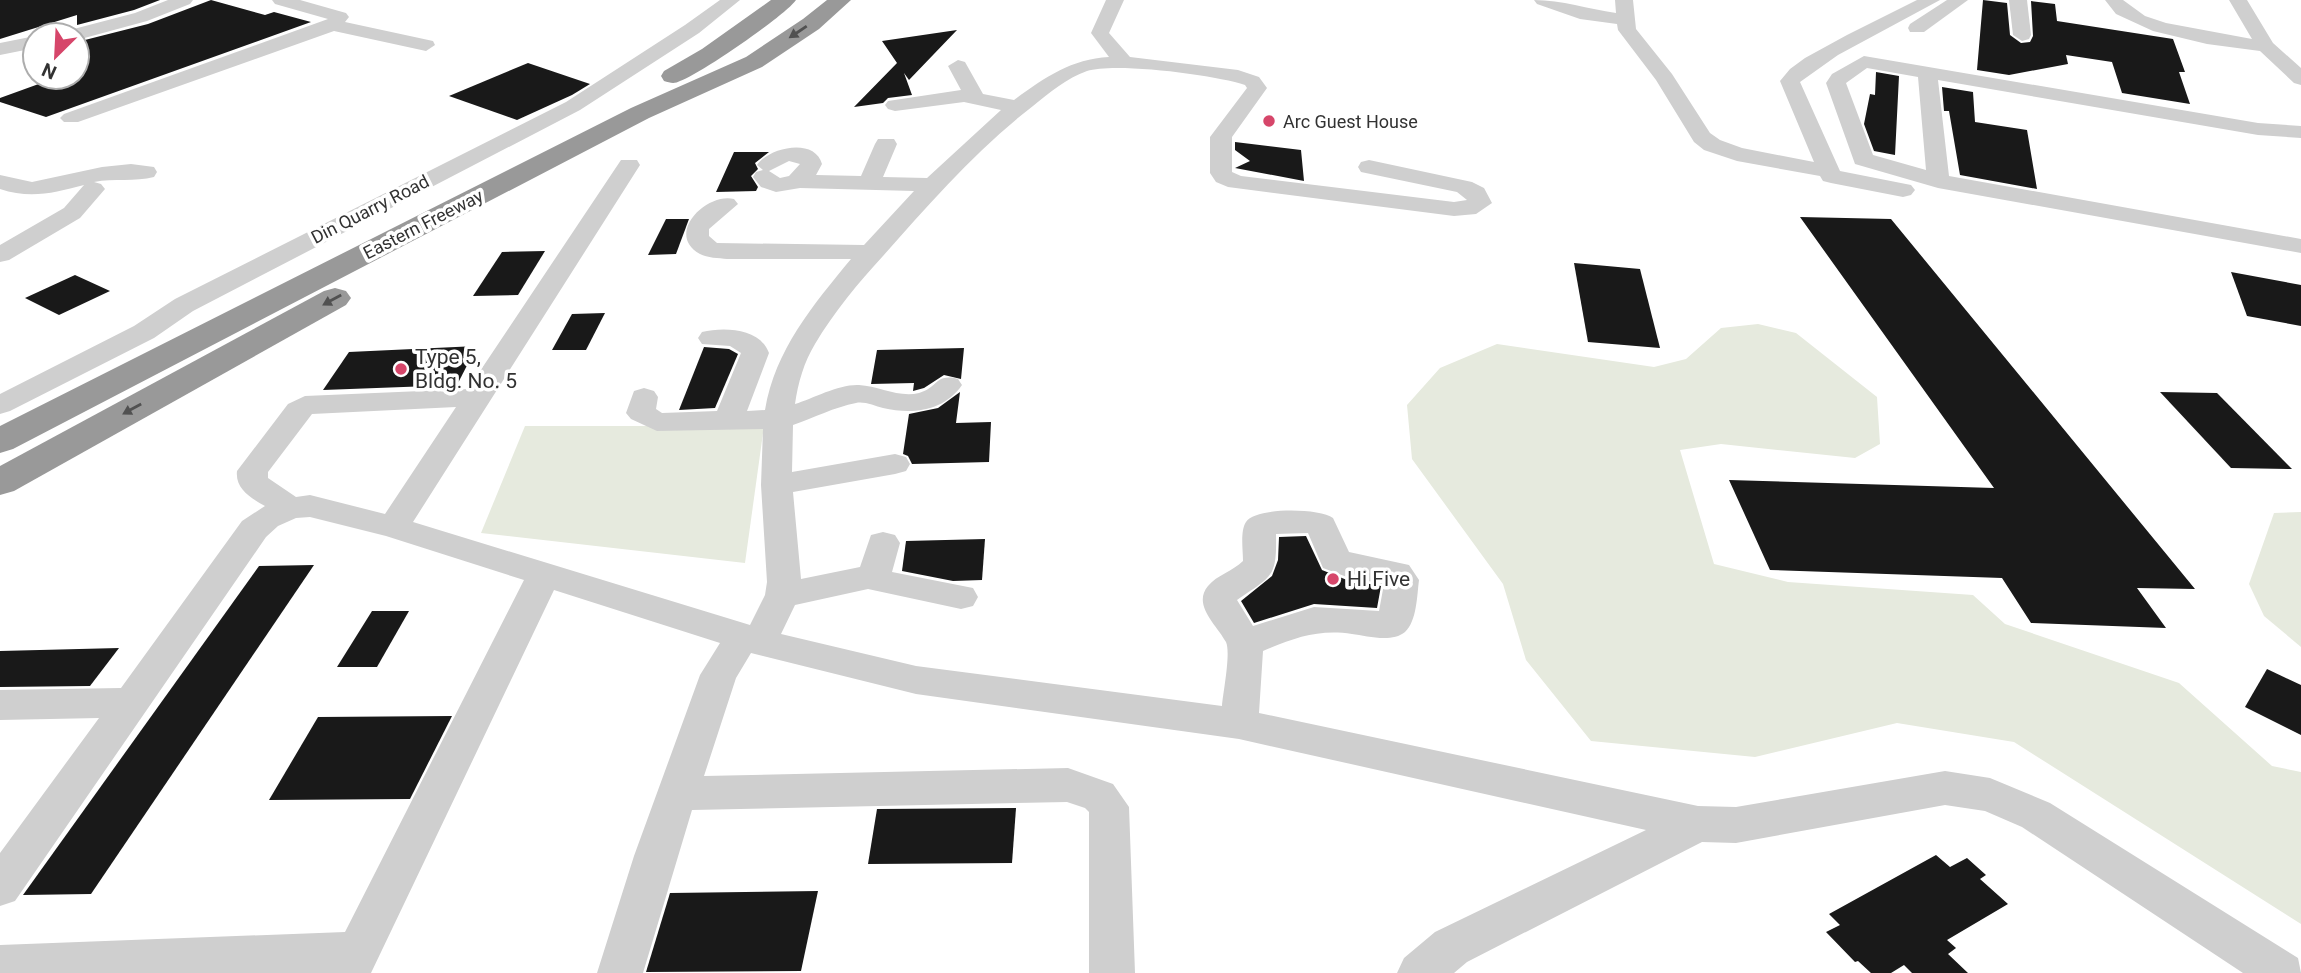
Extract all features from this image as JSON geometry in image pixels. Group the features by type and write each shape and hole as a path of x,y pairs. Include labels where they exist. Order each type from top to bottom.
{"highway":[{"name":"Eastern Freeway","path":"0,441 630,110 785,0"},
{"name":"Eastern Freeway","path":"0,426 630,110 754,62 811,24 840,0"},
{"path":"0,412 163,332 602,102 710,54"},
{"path":"0,482 663,118 754,62"}],"street":[{"path":"91,30 141,17 184,0"},
{"path":"71,118 333,24 340,17 281,0"},
{"name":"Din Quarry Road","path":"0,405 122,343 184,306 573,106 731,0"},
{"path":"1115,0 1100,33 1125,64"},
{"path":"1543,0 1580,14 1624,10 1627,30 1665,78 1702,137 1712,145 1771,161 1827,171"},
{"path":"1931,0 1822,56 1792,76 1790,81 1831,176 2301,264"},
{"path":"1959,0 1839,78 1836,83 1863,159 1938,181 2301,246"},
{"path":"2018,0 2022,35"},
{"path":"2114,0 2123,13 2152,24 2195,36 2266,46"},
{"path":"2238,0 2266,46 2301,79"},
{"path":"683,13 683,16 707,18"},
{"path":"333,24 426,45"},
{"path":"0,49 21,45"},
{"path":"1864,62 2258,129 2301,132"},
{"path":"620,973 718,675 751,639 782,595 785,556 777,485 780,419 786,375 800,340 931,185 978,140 1018,107 1069,71 1099,64 1125,64 1238,76 1256,85 1257,88 1221,138 1221,173 1236,182 1454,209 1468,209 1480,203 1476,193 1464,187 1369,167"},
{"path":"958,66 974,96"},
{"path":"1927,72 1938,181"},
{"path":"895,105 974,96 1018,107"},
{"path":"869,183 886,144"},
{"path":"766,171 787,155 804,155 810,159 811,164 805,177 799,181 931,185"},
{"path":"393,527 629,165"},
{"path":"0,183 32,189 110,171 146,172"},
{"path":"0,255 72,213 93,189"},
{"path":"726,204 697,228 697,238 709,249 745,253 873,252"},
{"path":"712,338 744,340 754,347 755,353 728,421"},
{"path":"644,397 640,413 657,422 780,419 862,393 883,400 925,401 941,395 948,385"},
{"path":"291,508 260,489 251,480 253,471 298,410 305,405 479,397"},
{"path":"777,485 895,464"},
{"path":"6,869 132,702 254,530 267,518 291,508 310,506 393,527 751,639 916,680 1239,724 1698,824 1736,824 1945,788 1990,795 2036,815 2282,973"},
{"path":"1239,724 1246,644 1222,609 1219,599 1221,593 1253,572 1260,564 1258,530 1266,523 1316,522 1321,526 1335,560 1401,577 1395,620 1391,624 1310,619 1298,621 1246,644"},
{"path":"874,576 883,543"},
{"path":"0,966 353,962 544,575"},
{"path":"782,595 874,576"},
{"path":"874,576 881,582 961,597"},
{"path":"0,705 132,702"},
{"path":"678,793 1068,785 1085,789 1099,796 1109,807 1112,973"},
{"path":"1420,973 1451,947 1698,824"}],"shaded area":[{"path":"1758,324 1796,333 1877,397 1880,444 1855,458 1721,444 1680,450 1714,564 1788,582 1973,595 2005,624 2179,683 2272,766 2301,772 2301,924 2014,742 1897,723 1755,757 1591,741 1526,660 1503,584 1412,459 1407,405 1440,368 1497,344 1654,367 1686,359 1721,328"},
{"path":"525,426 764,426 745,563 481,533"},
{"path":"2301,512 2301,647 2264,616 2249,584 2274,513"}],"building":[{"path":"0,0 160,0 91,21 77,21 77,15 58,21 21,21 21,32 0,39"},
{"path":"211,0 265,15 274,12 311,22 46,117 0,102 0,98 21,90 91,91 91,38 148,24"},
{"path":"1983,0 2007,3 2010,35 2021,43 2030,42 2033,36 2031,1 2055,4 2057,21 2173,39 2185,72 2179,72 2190,104 2122,93 2112,62 2066,55 2068,64 2009,75 1977,70"},
{"path":"957,30 909,80 904,73 912,95 854,107 897,63 882,41"},
{"path":"528,63 590,84 517,120 449,96"},
{"path":"1876,72 1899,76 1895,155 1874,151 1864,124 1870,94 1875,95"},
{"path":"1942,87 1973,92 1975,122 2027,130 2037,189 1960,175 1949,111 1944,111"},
{"path":"1235,142 1301,150 1304,181 1235,168 1250,161 1235,150"},
{"path":"734,152 769,152 755,163 758,169 751,176 758,187 756,191 716,192"},
{"path":"1800,217 1891,219 2195,589 2137,588 2166,628 2031,623 2002,578 1770,570 1729,480 1994,488"},
{"path":"666,219 689,219 676,254 648,255"},
{"path":"545,251 518,295 473,296 502,252"},
{"path":"1574,263 1640,269 1660,348 1588,342"},
{"path":"2231,272 2301,285 2301,326 2247,316"},
{"path":"75,275 110,291 59,315 25,298"},
{"path":"605,313 586,350 552,350 572,314"},
{"name":"Type 5, Bldg. No. 5","path":"477,346 457,385 323,390 349,352"},
{"path":"704,347 729,349 738,354 715,408 679,410"},
{"path":"964,348 961,379 944,375 924,388 913,391 914,383 871,384 877,350"},
{"path":"960,392 956,423 991,422 989,462 912,464 908,456 903,454 909,414 938,408"},
{"path":"2160,392 2217,393 2292,469 2231,468"},
{"name":"Hi Five","path":"1306,536 1322,570 1347,580 1381,586 1377,608 1314,604 1254,623 1241,601 1272,576 1278,560 1279,537"},
{"path":"985,539 982,580 953,581 902,571 906,541"},
{"path":"314,565 91,894 23,895 259,566"},
{"path":"372,611 409,611 377,667 337,667"},
{"path":"119,648 90,686 0,687 0,651"},
{"path":"2267,669 2301,685 2301,735 2245,707"},
{"path":"452,716 410,799 269,800 318,717"},
{"path":"1016,808 1012,863 868,864 877,809"},
{"path":"1936,855 1950,867 1967,858 1986,875 1980,879 2008,904 1947,940 1956,948 1948,954 1968,973 1912,973 1904,965 1891,973 1871,973 1858,961 1855,962 1826,932 1840,925 1829,914"},
{"path":"818,891 801,971 646,972 670,893"}],"place":[{"name":"Arc Guest House","path":"1269,121"},
{"name":"Type 5, Bldg. No. 5","path":"401,369"},
{"name":"Hi Five","path":"1333,579"}]}
